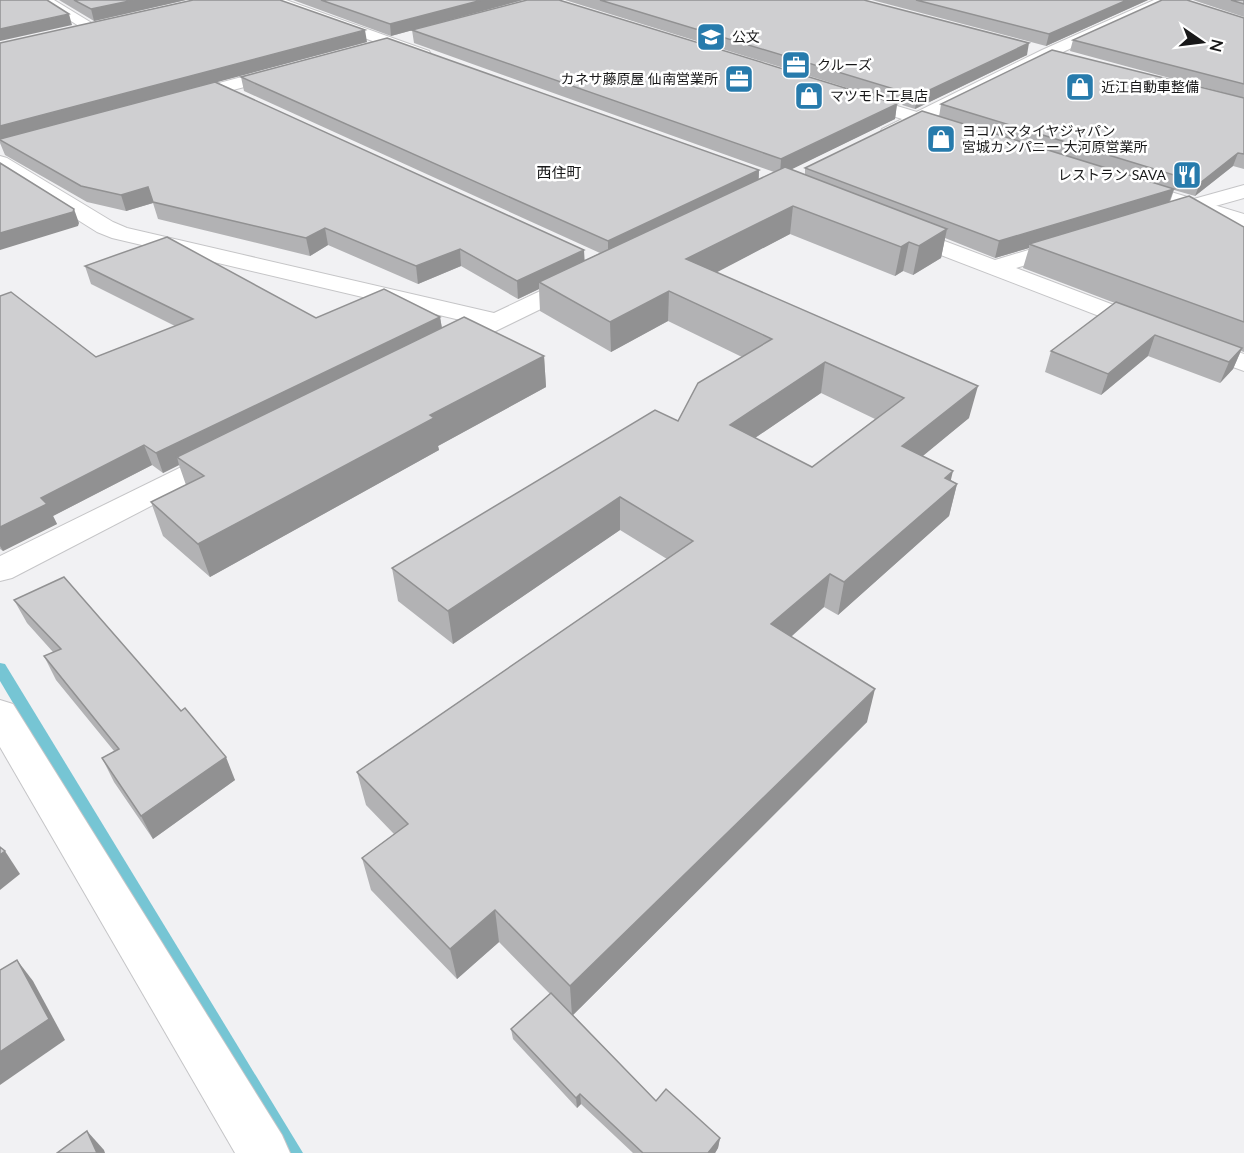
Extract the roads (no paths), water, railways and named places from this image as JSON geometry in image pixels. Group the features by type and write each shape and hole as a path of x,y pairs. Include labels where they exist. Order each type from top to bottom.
{"street":[{"path":"44,0 97,26 69,33"},
{"path":"272,0 444,62"},
{"path":"877,138 1048,53 1173,1"},
{"path":"367,48 412,36"},
{"path":"1025,47 1071,59"},
{"path":"161,104 299,67"},
{"path":"219,88 251,103"},
{"path":"841,93 965,132"},
{"path":"0,162 105,227 120,233 496,321"},
{"path":"1109,178 1244,221"},
{"path":"1138,223 1244,191"},
{"path":"887,226 1244,363"},
{"path":"994,268 1083,240"},
{"path":"422,358 597,272"},
{"path":"0,570 243,448"},
{"path":"0,714 264,1153"}],"waterway":[{"path":"0,668 292,1153"}],"place":[{"name":"公文","path":"711,37"},
{"name":"クルーズ","path":"796,65"},
{"name":"カネサ藤原屋 仙南営業所","path":"739,79"},
{"name":"近江自動車整備","path":"1080,87"},
{"name":"マツモト工具店","path":"809,96"},
{"name":"ヨコハマタイヤジャパン 宮城カンパニー 大河原営業所","path":"941,139"},
{"name":"レストラン SAVA","path":"1187,175"}],"district":[{"name":"西住町","path":"559,173"}]}
